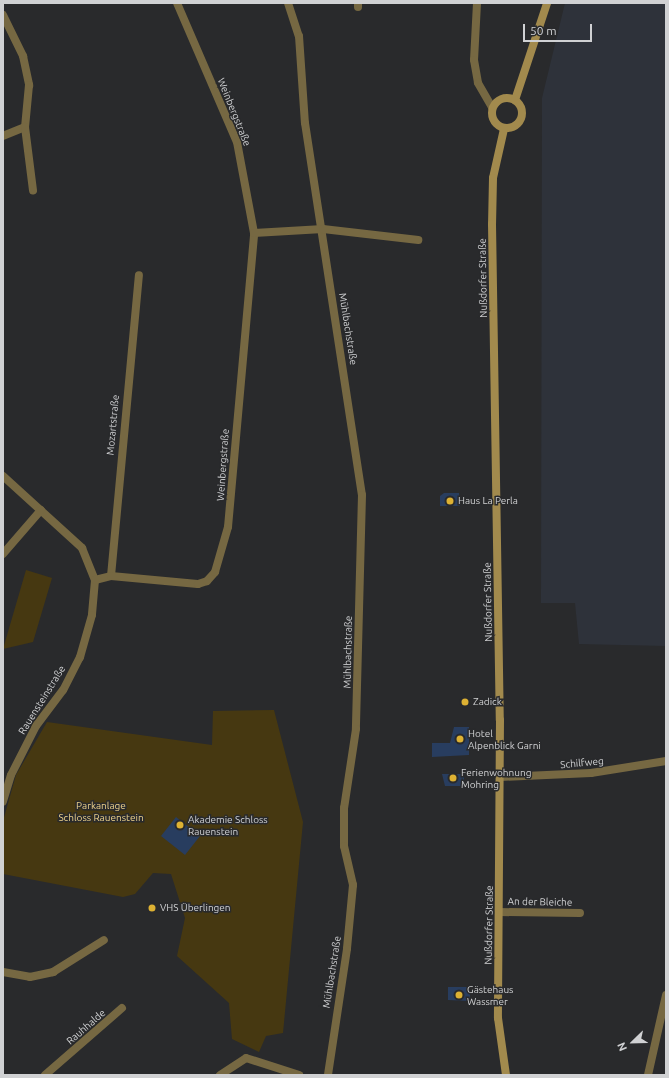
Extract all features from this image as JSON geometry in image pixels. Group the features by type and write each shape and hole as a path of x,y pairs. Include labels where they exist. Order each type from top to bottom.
{"street":[{"name":"Weinbergstraße","path":"95,580 111,576 198,584 207,581 215,572 228,527 254,233 237,142 177,3"},
{"name":"Mühlbachstraße","path":"288,3 299,36 305,123 323,229 362,495 356,729 344,808 344,846 353,885 328,1075"},
{"path":"477,3 474,60 478,82 492,107 493,120 504,128 511,128 522,118 522,111 515,100 502,98 492,107"},
{"path":"515,100 547,3"},
{"path":"3,15 23,56 28,78 25,127 33,190"},
{"path":"3,136 25,127"},
{"name":"Nußdorfer Straße","path":"504,128 493,178 492,224 500,777 498,1018 506,1075"},
{"path":"254,233 323,229 418,240"},
{"name":"Mozartstraße","path":"111,576 139,275"},
{"name":"Rauensteinstraße","path":"3,476 82,548 95,580 92,615 80,657 63,690 36,726 11,775 3,802"},
{"path":"3,554 41,510"},
{"name":"Schilfweg","path":"500,777 591,773 666,761"},
{"name":"An der Bleiche","path":"499,912 580,913"},
{"path":"3,972 30,977 53,972 104,940"},
{"path":"648,1075 666,995"},
{"name":"Rauhhalde","path":"45,1075 122,1008"},
{"path":"220,1075 246,1058 299,1075"}],"shaded area":[{"path":"565,3 666,3 666,646 579,644 575,603 541,603 542,98"}],"green space":[{"path":"26,570 52,578 33,642 3,649"},
{"name":"Parkanlage Schloss Rauenstein","path":"274,710 303,822 283,1033 266,1036 259,1052 232,1039 229,1003 177,956 185,918 171,874 153,873 135,894 123,897 3,874 3,821 16,775 47,722 212,745 213,711"}],"building":[{"name":"Haus La Perla","path":"444,493 459,493 460,506 440,506 440,496"},
{"name":"Hotel Alpenblick Garni","path":"454,727 469,727 469,755 432,757 432,743 450,743"},
{"name":"Ferienwohnung Mohring","path":"442,774 464,774 464,786 445,786"},
{"path":"176,817 200,836 185,855 161,836"},
{"name":"Gästehaus Wassmer","path":"448,987 470,987 470,1001 448,1000"}],"place":[{"name":"Haus La Perla","path":"450,501"},
{"name":"Zadick","path":"465,702"},
{"name":"Hotel Alpenblick Garni","path":"460,739"},
{"name":"Ferienwohnung Mohring","path":"453,778"},
{"name":"Akademie Schloss Rauenstein","path":"180,825"},
{"name":"VHS Überlingen","path":"152,908"},
{"name":"Gästehaus Wassmer","path":"459,995"}]}
